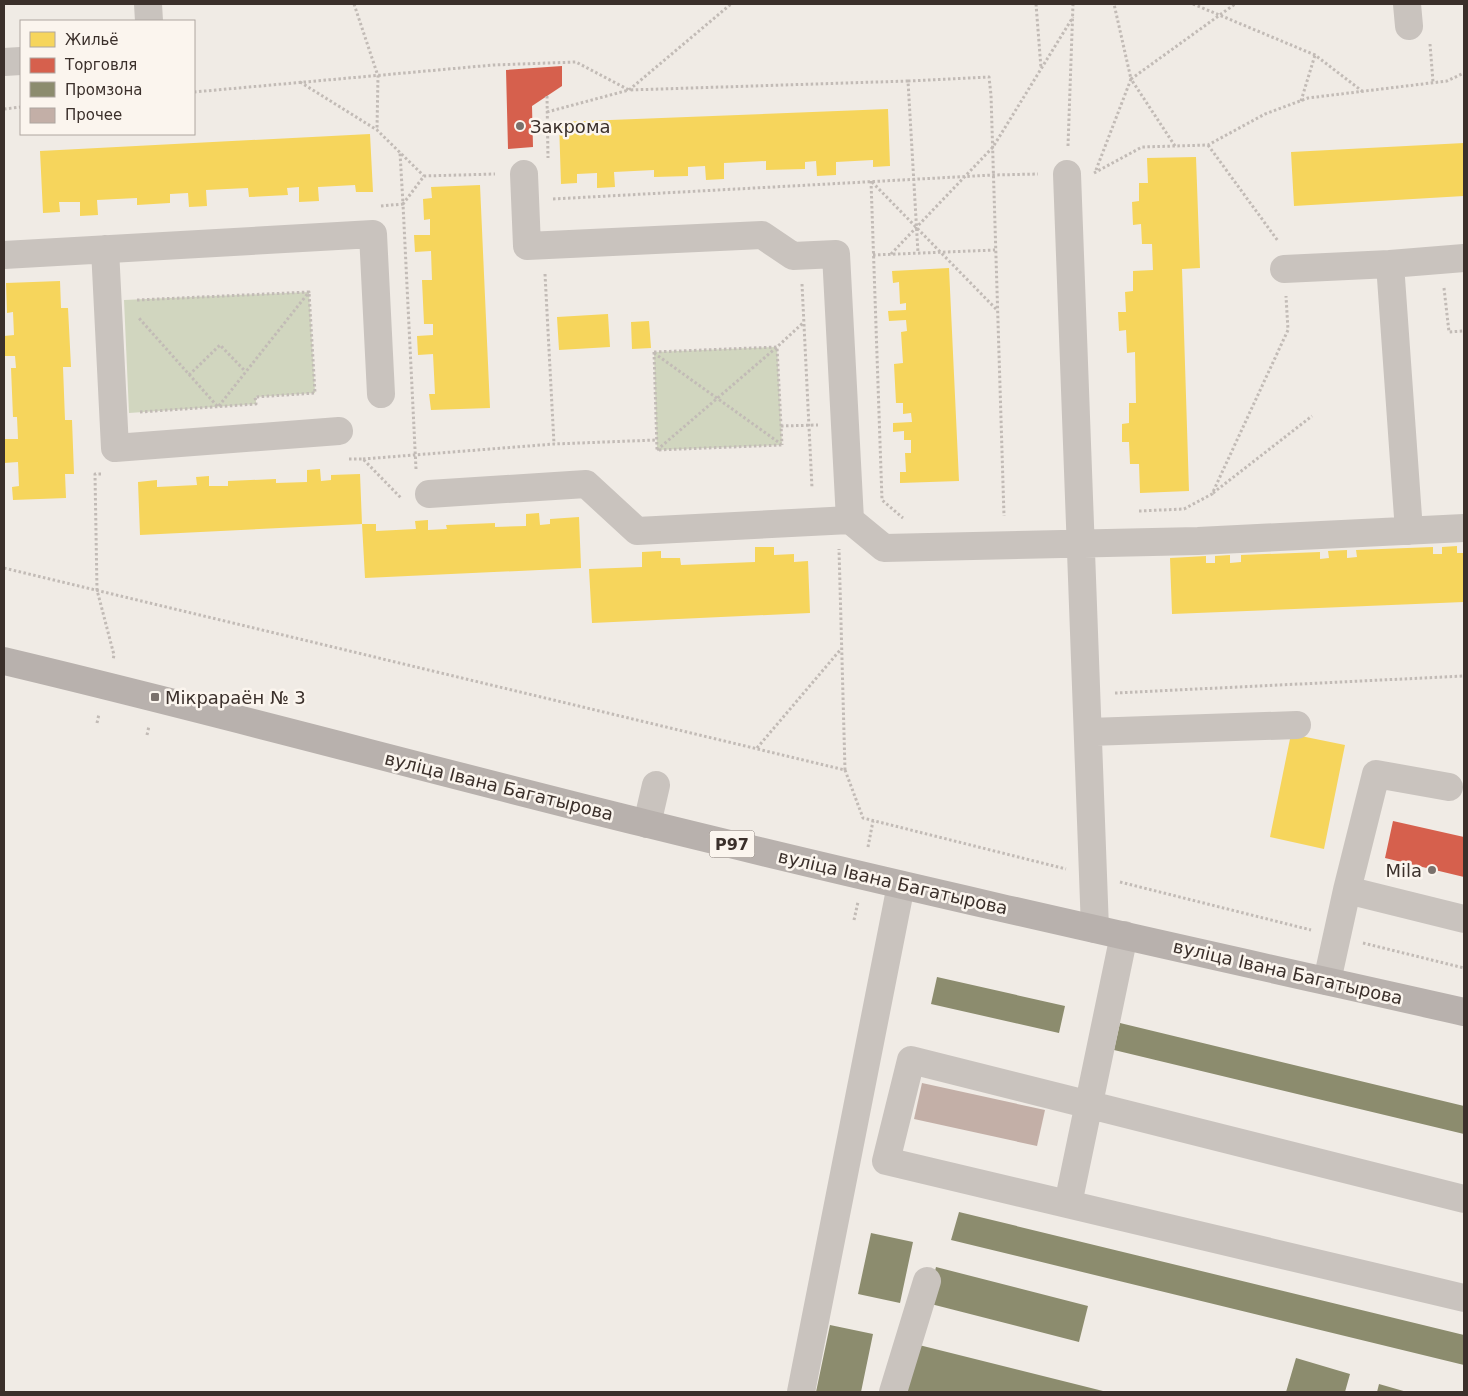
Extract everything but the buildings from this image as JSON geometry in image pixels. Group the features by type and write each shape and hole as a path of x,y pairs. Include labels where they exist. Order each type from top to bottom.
{"main road":[{"name":"вуліца Івана Багатырова","path":"4,661 165,700 647,824 902,885 1464,1012"}],"lane":[{"path":"148,4 149,20"},
{"path":"4,62 20,61"},
{"path":"524,174 528,246 762,235 793,256 836,254 850,520"},
{"path":"1067,174 1095,929"},
{"path":"4,254 373,234 381,394"},
{"path":"105,249 116,448 340,431"},
{"path":"1284,259 1390,264 1453,259"},
{"path":"1390,264 1409,531"},
{"path":"416,489 586,484 638,531 850,520 884,548 1198,541 1464,528"},
{"path":"1089,732 1297,724"},
{"path":"1327,981 1376,774 1449,786"},
{"path":"647,824 656,785"},
{"path":"801,1392 902,885"},
{"path":"1347,890 1464,919"},
{"path":"1068,1204 1124,935"},
{"path":"1464,1199 911,1060 886,1161 1464,1298"},
{"path":"893,1392 927,1281"}],"path":[{"path":"354,4 378,76 378,130"},
{"path":"629,90 731,4"},
{"path":"1036,4 1041,69"},
{"path":"1067,174 1073,4"},
{"path":"1114,4 1131,78 1176,146"},
{"path":"1193,4 1314,55 1362,92"},
{"path":"1095,173 1131,78 1235,4"},
{"path":"891,254 993,147 1073,17"},
{"path":"1301,101 1314,55"},
{"path":"195,92 493,65 576,62 629,90"},
{"path":"547,200 993,175 1095,173 1142,147 1208,145 1265,114 1301,101 1447,81 1464,73"},
{"path":"547,112 629,90 908,81 989,76 993,147 1004,516"},
{"path":"908,81 918,253"},
{"path":"300,82 378,130 424,176 548,174 546,96"},
{"path":"4,109 20,107"},
{"path":"1208,145 1284,259"},
{"path":"400,153 416,489"},
{"path":"403,204 424,176"},
{"path":"871,182 998,310"},
{"path":"871,182 882,500 903,518 912,518"},
{"path":"544,245 554,444"},
{"path":"873,255 996,250"},
{"path":"801,256 812,488"},
{"path":"1453,259 1449,332 1464,331"},
{"path":"133,300 309,292"},
{"path":"218,407 309,292"},
{"path":"139,412 256,404 255,397 315,393 309,292"},
{"path":"137,316 218,407"},
{"path":"656,450 804,322"},
{"path":"1212,494 1288,330"},
{"path":"189,375 220,345 245,371"},
{"path":"654,352 777,347"},
{"path":"777,347 782,445"},
{"path":"654,352 782,445"},
{"path":"654,352 656,450"},
{"path":"1136,512 1184,509 1212,494 1312,416"},
{"path":"781,426 809,425"},
{"path":"344,460 554,444 656,440"},
{"path":"656,450 782,445"},
{"path":"363,459 416,489"},
{"path":"94,464 97,590 114,655"},
{"path":"95,474 104,473"},
{"path":"995,516 1013,516"},
{"path":"839,545 845,770 863,818 1075,871"},
{"path":"4,568 845,770"},
{"path":"757,748 842,649"},
{"path":"1117,881 1308,929"},
{"path":"1364,943 1464,968"}],"green space":[{"path":"309,292 315,393 256,397 256,404 129,413 124,300"},
{"path":"777,347 782,445 657,450 654,352"}],"place":[{"name":"Закрома","path":"520,126"},
{"name":"Мікрараён № 3","path":"155,697"},
{"name":"Mila","path":"1432,870"}]}
